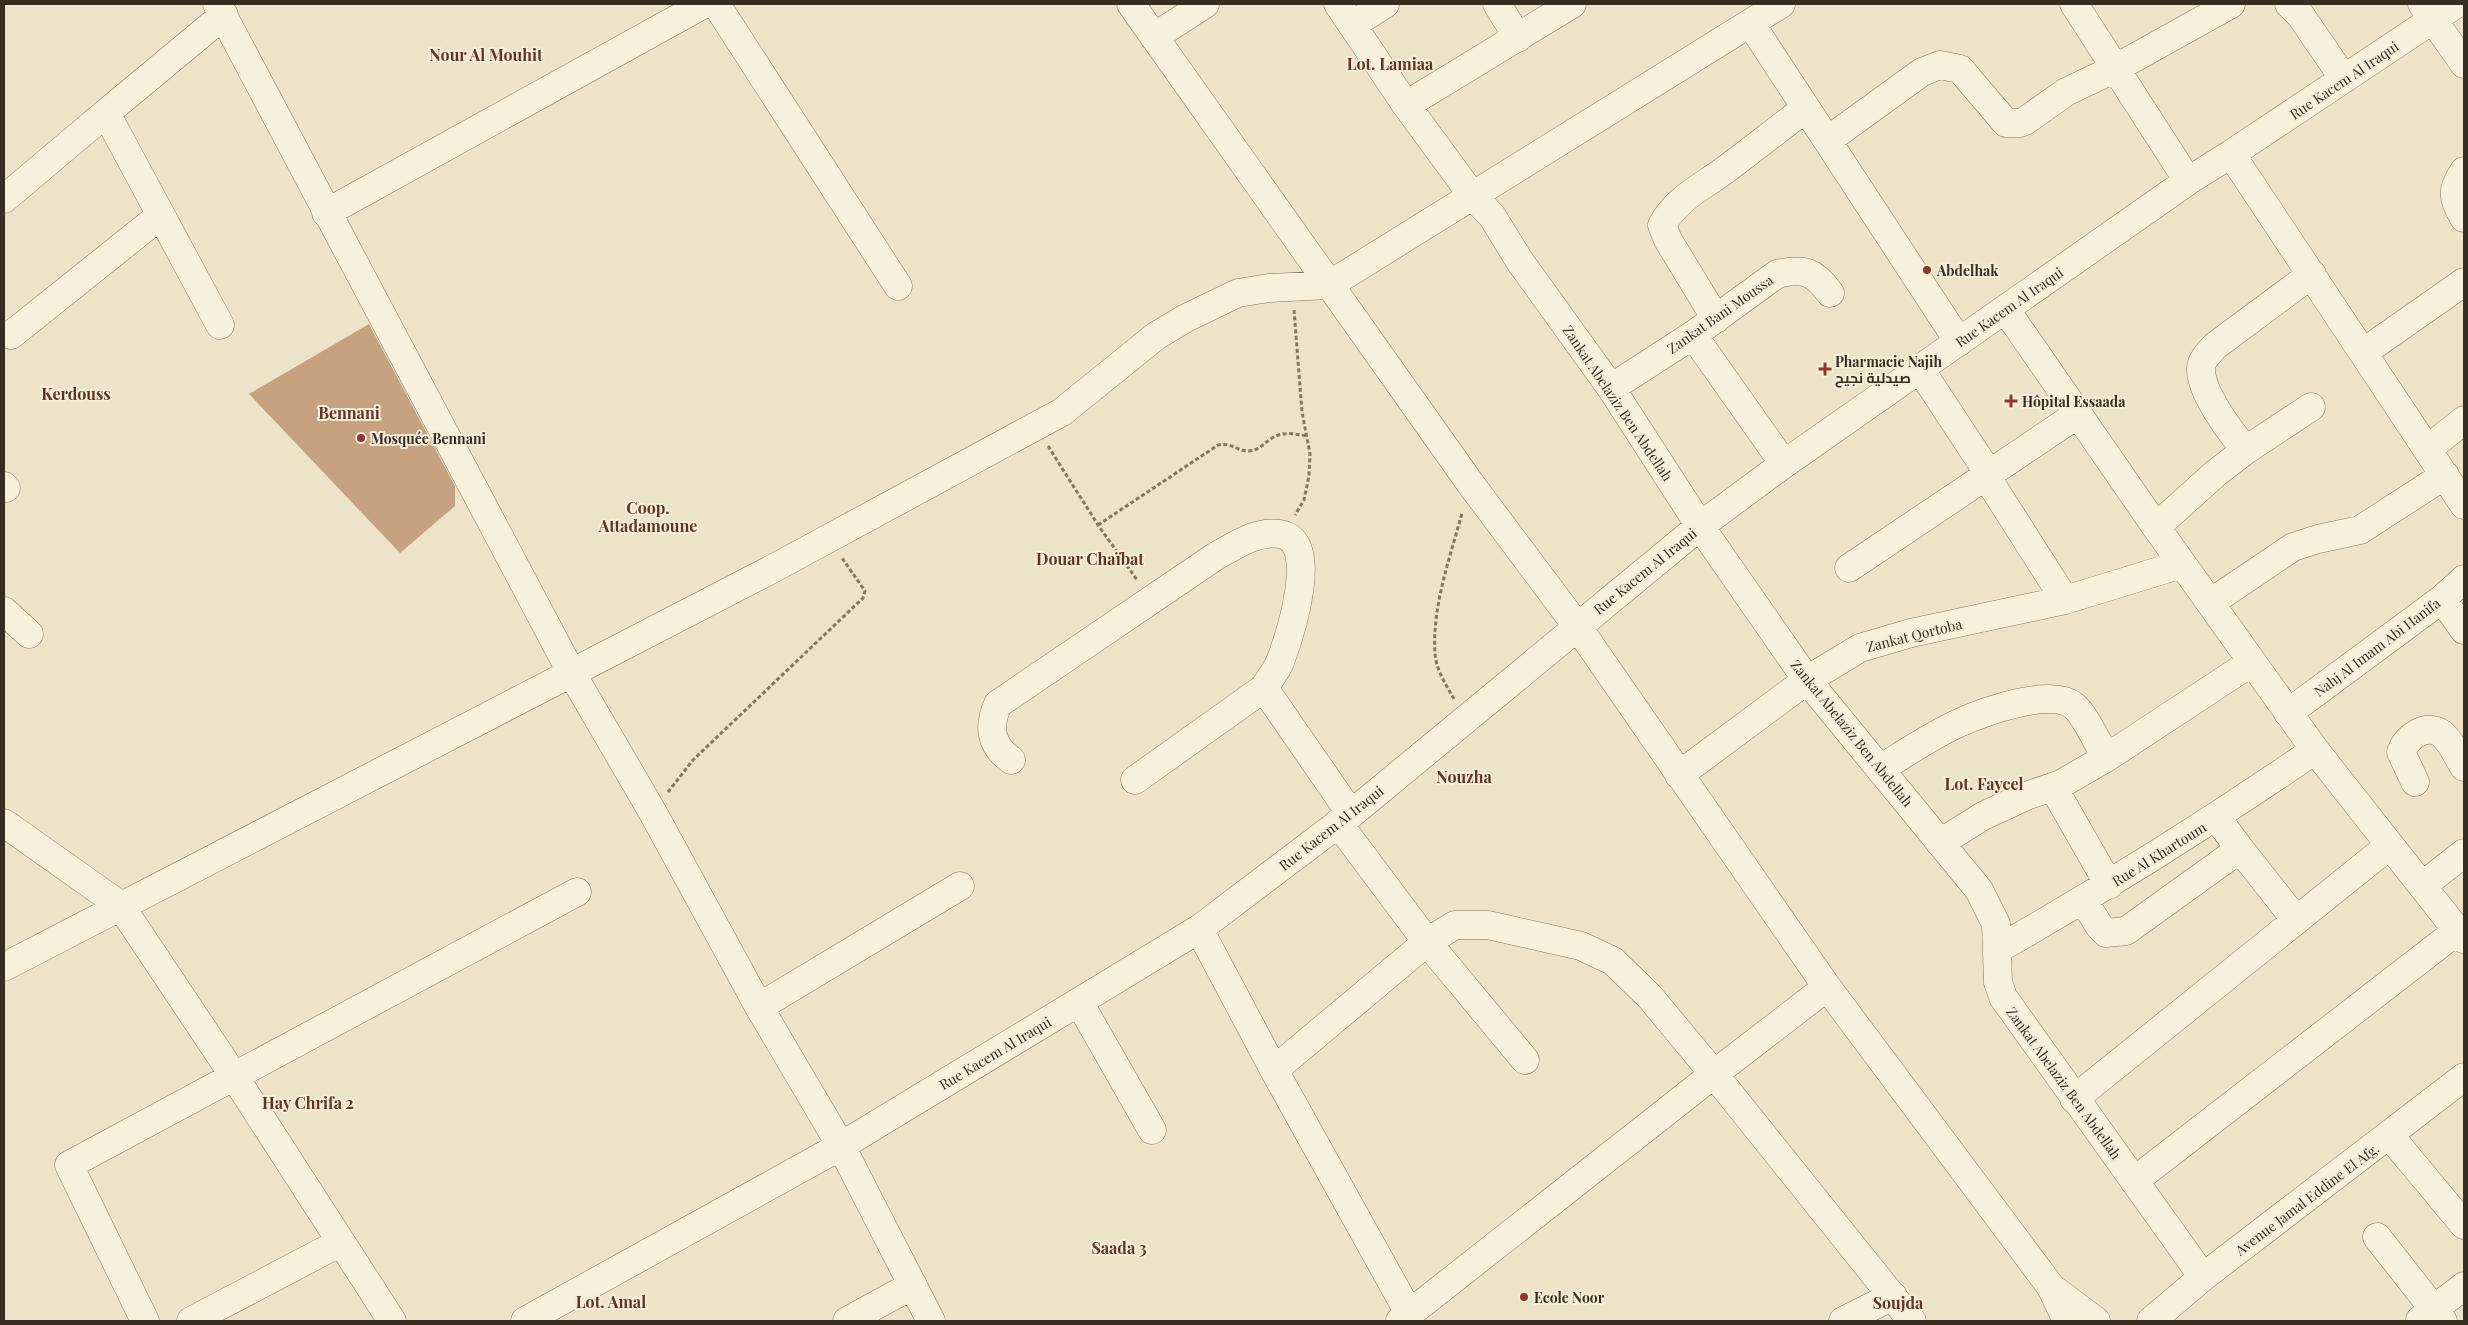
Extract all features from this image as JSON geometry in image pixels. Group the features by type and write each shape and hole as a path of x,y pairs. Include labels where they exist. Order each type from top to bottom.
{"street":[{"path":"326,214 704,4"},
{"path":"716,4 898,286"},
{"path":"1131,4 1470,484 1577,626 1827,987 2051,1287 2067,1321"},
{"path":"1154,37 1205,4"},
{"path":"1345,14 1385,4"},
{"path":"1497,4 1518,38"},
{"path":"1406,105 1572,4"},
{"path":"4,967 120,905 828,539 1062,412 1156,336 1186,318 1238,293 1268,288 1328,285 1781,4"},
{"path":"2074,4 2188,181"},
{"path":"1828,140 1922,72 1940,64 1960,68 2006,123 2014,124 2025,121 2066,92 2116,68 2231,4"},
{"path":"2289,4 2301,16 2344,79"},
{"name":"Rue Kacem Al Iraqui","path":"525,1321 841,1146 1199,929 1344,819 1700,526 1784,464 2188,181 2344,79 2427,12 2456,4"},
{"path":"4,199 106,113 220,9 326,214 570,672 652,811 759,1007 841,1146 931,1321"},
{"path":"2427,12 2464,64"},
{"name":"Zankat Abelaziz Ben Abdellah","path":"1345,14 1406,105 1472,195 1492,216 1541,291 1612,388 1700,526 1806,680 1979,890 1991,910 1996,924 1998,982 2003,997 2074,1099 2203,1277"},
{"path":"1750,24 1959,342"},
{"path":"1716,319 1668,240 1662,225 1669,212 1687,195 1724,171 1805,108"},
{"path":"106,113 220,325"},
{"path":"2231,154 2464,505"},
{"path":"2464,170 2453,192 2456,205 2464,218"},
{"path":"11,335 161,214"},
{"name":"Zankat Bani Moussa","path":"1612,388 1693,335 1778,274 1794,270 1811,273 1820,279 1830,293"},
{"path":"2246,450 2235,438 2209,393 2201,367 2206,356 2215,346 2312,274"},
{"path":"2364,352 2464,282"},
{"path":"2006,310 2156,528 2288,713 2461,935 2134,1182"},
{"path":"1693,335 1784,464"},
{"path":"1920,369 2065,600"},
{"path":"2156,528 2216,473 2246,450 2311,407"},
{"path":"1849,568 2078,414"},
{"path":"2428,449 2464,420"},
{"path":"2210,603 2293,547 2318,539 2360,530 2444,475"},
{"path":"1011,760 1002,754 994,742 991,726 998,704 1216,556 1242,542 1263,534 1281,534 1292,540 1300,553 1301,578 1289,634 1279,664 1264,688 1135,780"},
{"name":"Zankat Qortoba","path":"1679,775 1806,680 1860,648 1911,634 2065,600 2182,564"},
{"name":"Nahj Al Imam Abi Hanifa","path":"2288,713 2442,599 2464,579"},
{"path":"2442,599 2464,630"},
{"path":"4,611 29,634"},
{"path":"1940,842 1983,816 2026,796 2053,787 2106,758 2252,662"},
{"path":"1264,688 1344,819 1427,942 1525,1060"},
{"path":"1880,769 1958,723 1988,712 2048,699 2064,701 2074,706 2106,758"},
{"path":"2416,782 2401,752 2405,742 2429,730 2442,734 2464,768"},
{"name":"Rue Al Khartoum","path":"1998,949 2109,885 2217,818 2315,750"},
{"path":"2053,787 2109,885"},
{"path":"2217,818 2296,920"},
{"path":"4,823 120,905 234,1076 392,1321"},
{"path":"2074,1099 2390,845"},
{"path":"2083,900 2106,933 2126,931 2240,849"},
{"path":"2422,886 2464,853"},
{"path":"759,1007 960,886"},
{"path":"145,1321 69,1165 577,892"},
{"path":"1274,1070 1427,942 1455,925 1488,925 1582,946 1613,961 1650,997 1912,1321"},
{"path":"1199,929 1404,1317 1827,987"},
{"path":"1080,1002 1152,1130"},
{"name":"Avenue Jamal Eddine El Afg.","path":"2151,1321 2203,1277 2390,1136 2464,1077"},
{"path":"2390,1136 2464,1226"},
{"path":"2377,1237 2432,1317 2464,1286"},
{"path":"191,1321 341,1242"},
{"path":"847,1321 913,1285"},
{"path":"2051,1287 2096,1321"},
{"path":"1843,1321 1893,1296"}],"path":[{"path":"1281,534 1304,500 1309,476 1310,454 1302,412 1295,330 1294,288"},
{"path":"1036,426 1098,525 1152,601"},
{"path":"1098,525 1218,445 1227,444 1247,451 1256,450 1272,438 1284,434 1307,436"},
{"path":"1468,717 1442,679 1435,655 1440,596 1470,484"},
{"path":"652,811 693,760 866,594 828,539"}],"building":[{"name":"Mosquée Bennani","path":"369,324 455,486 455,506 400,553 249,394"}],"place":[{"name":"Abdelhak","path":"1927,270"},
{"name":"Pharmacie Najih صيدلية نجيح","path":"1825,369"},
{"name":"Hôpital Essaada","path":"2011,401"},
{"name":"Mosquée Bennani","path":"361,438"},
{"name":"Ecole Noor","path":"1524,1297"}],"district":[{"name":"Nour Al Mouhit","path":"486,54"},
{"name":"Lot. Lamiaa","path":"1390,63"},
{"name":"Kerdouss","path":"76,393"},
{"name":"Bennani","path":"349,412"},
{"name":"Coop. Attadamoune","path":"648,516"},
{"name":"Douar Chaïbat","path":"1090,558"},
{"name":"Nouzha","path":"1464,776"},
{"name":"Lot. Faycel","path":"1984,783"},
{"name":"Hay Chrifa 2","path":"308,1102"},
{"name":"Saada 3","path":"1119,1247"},
{"name":"Lot. Amal","path":"611,1301"},
{"name":"Soujda","path":"1898,1302"}]}
